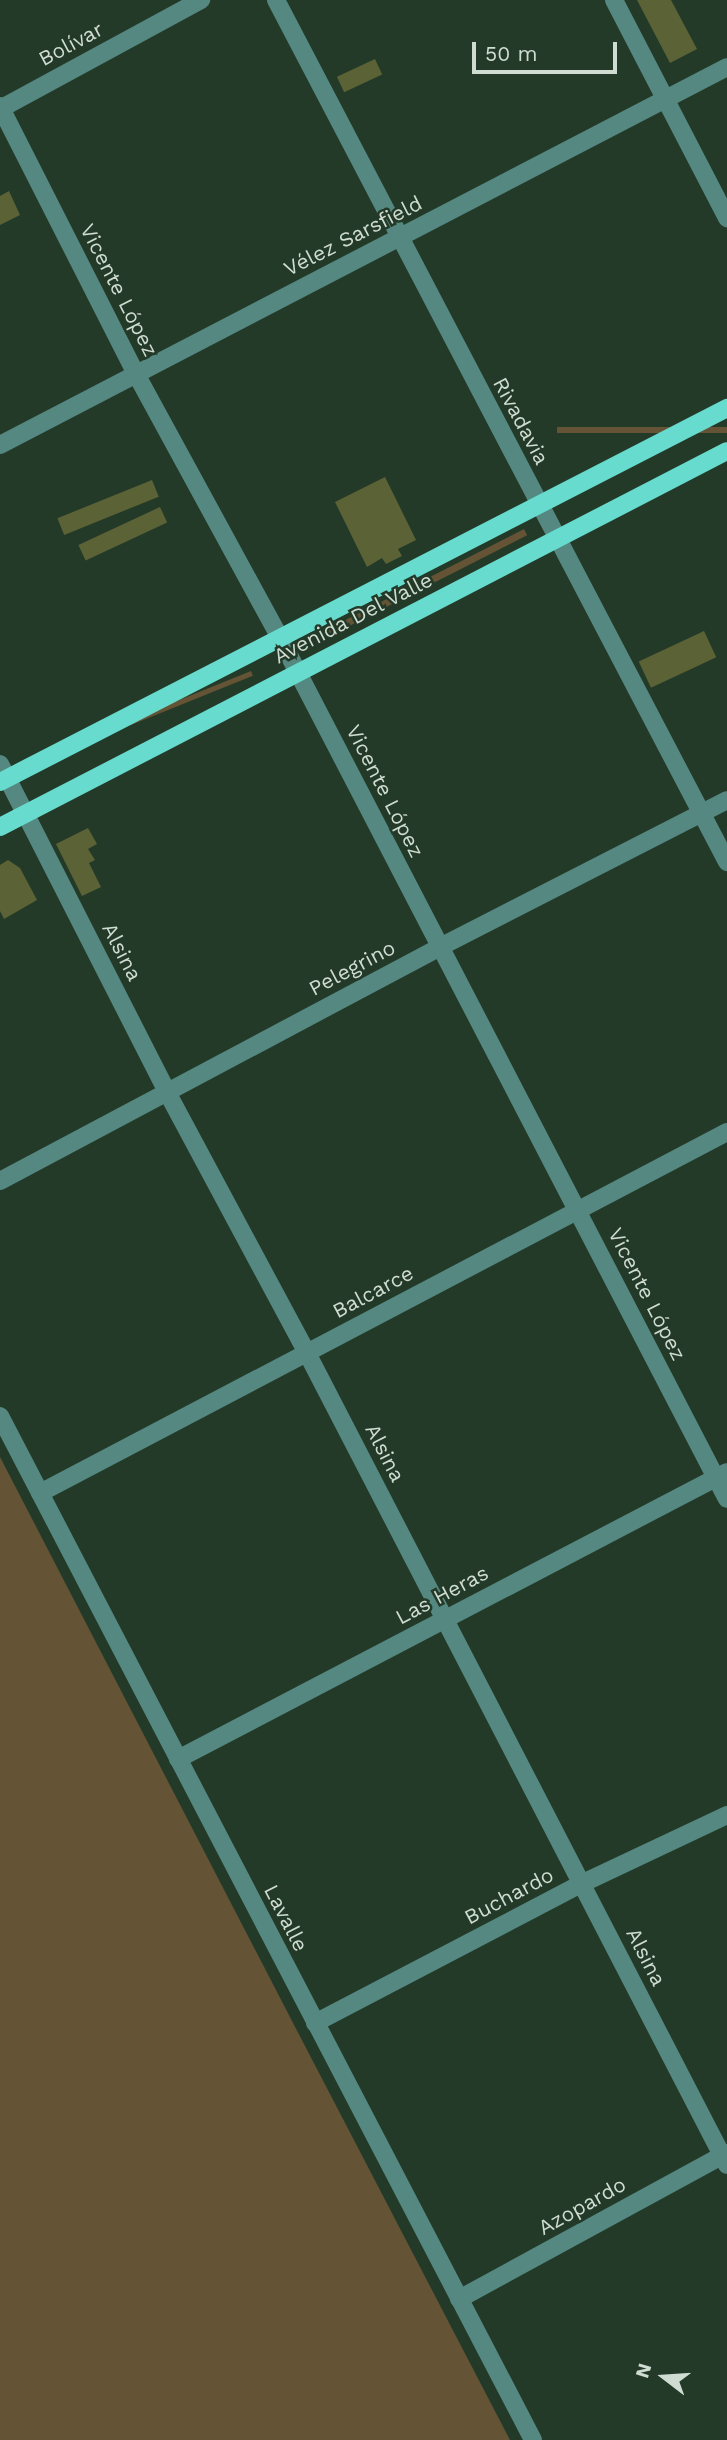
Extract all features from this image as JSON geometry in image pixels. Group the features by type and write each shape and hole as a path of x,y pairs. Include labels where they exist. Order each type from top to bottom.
{"main road":[{"name":"Avenida Del Valle","path":"3,775 727,408"},
{"name":"Avenida Del Valle","path":"0,827 727,451"}],"street":[{"name":"Bolívar","path":"0,108 201,0"},
{"name":"Rivadavia","path":"276,0 727,862"},
{"path":"614,0 727,218"},
{"name":"Vélez Sarsfield","path":"0,445 135,372 400,238 727,67"},
{"name":"Vicente López","path":"0,108 135,372 298,671 578,1210 722,1474 727,1499"},
{"name":"Alsina","path":"3,775 26,813 167,1093 307,1353 725,2158"},
{"name":"Pelegrino","path":"0,1181 440,947 727,800"},
{"name":"Balcarce","path":"40,1493 727,1132"},
{"name":"Lavalle","path":"0,1416 533,2440"},
{"name":"Las Heras","path":"178,1759 722,1474"},
{"name":"Buchardo","path":"315,2023 583,1883 727,1815"},
{"name":"Azopardo","path":"459,2299 725,2158"}],"shaded area":[{"path":"557,427 727,427 727,433 557,433"},
{"path":"524,529 527,535 318,642 315,636"},
{"path":"251,671 253,676 35,764 33,759"},
{"path":"0,1457 292,2021 510,2440 0,2440"}],"building":[{"path":"637,0 671,0 697,49 670,63"},
{"path":"375,59 382,74 344,92 337,77"},
{"path":"9,191 20,215 0,225 0,196"},
{"path":"385,477 416,540 398,549 402,556 386,564 382,558 367,567 335,502"},
{"path":"152,480 159,497 64,535 57,518"},
{"path":"160,507 167,522 86,560 78,545"},
{"path":"704,631 716,657 651,688 639,661"},
{"path":"88,828 97,844 88,849 95,860 89,863 101,887 82,896 56,844"},
{"path":"8,860 20,868 37,900 4,919 0,911 0,865"}]}
